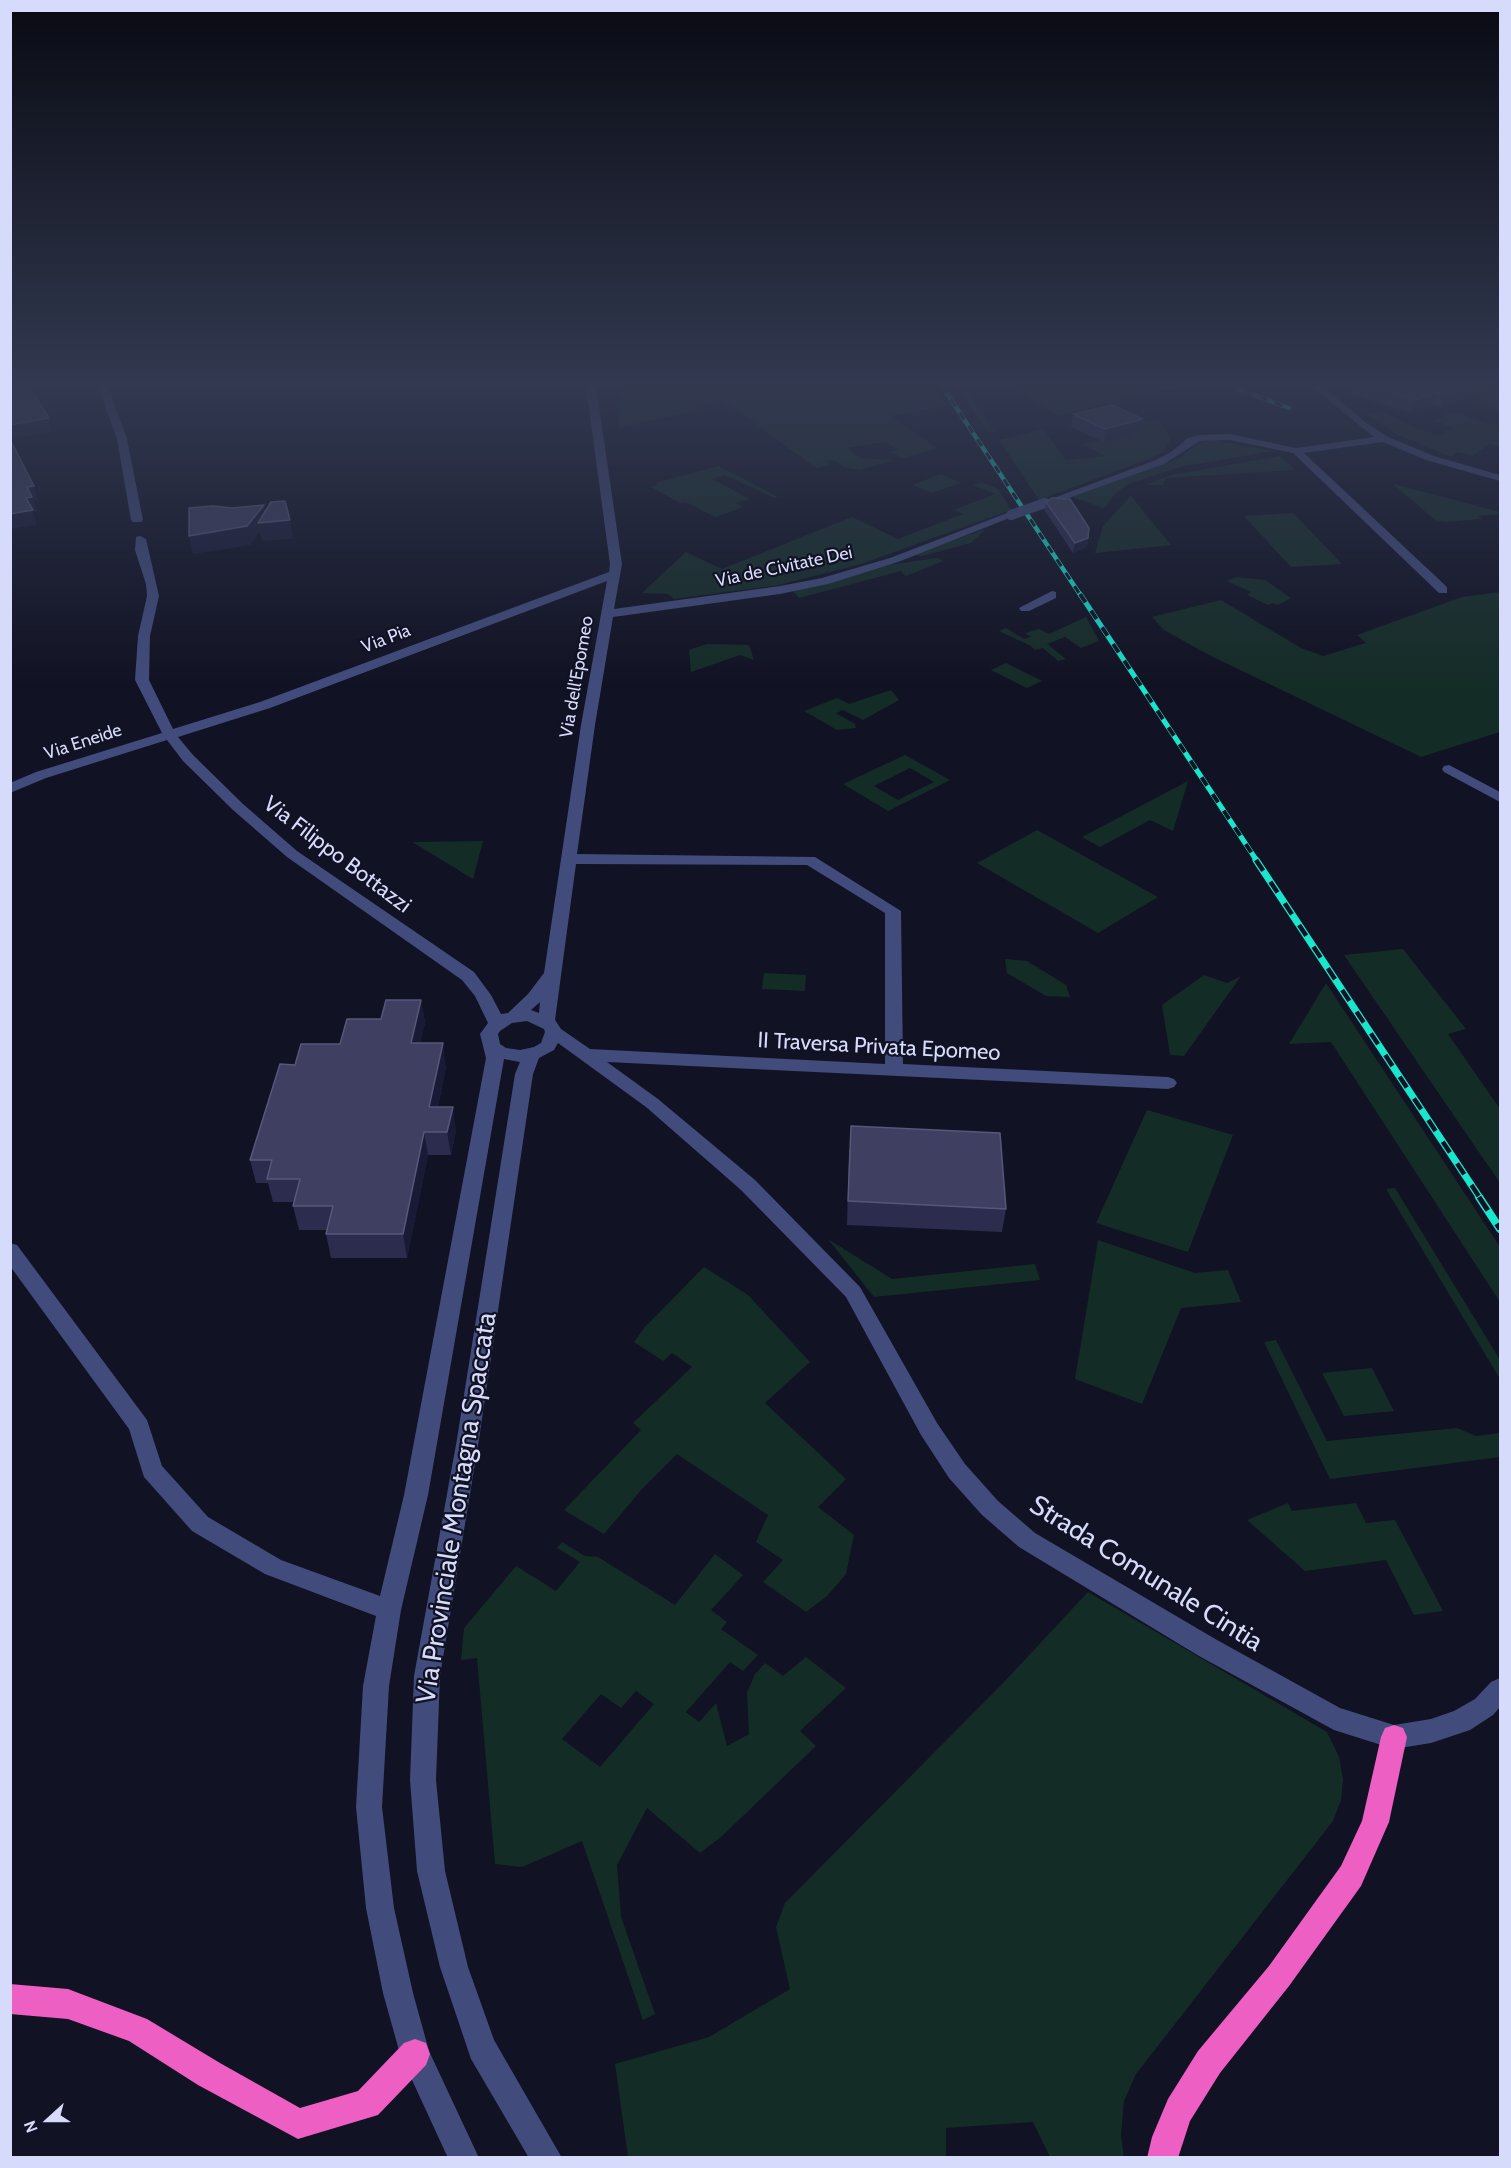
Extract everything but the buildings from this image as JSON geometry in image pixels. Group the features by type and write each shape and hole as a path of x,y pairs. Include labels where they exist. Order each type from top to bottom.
{"highway":[{"path":"1162,2157 1167,2137 1179,2110 1209,2062 1311,1934 1350,1876 1375,1822 1394,1737"},
{"path":"10,1999 68,2004 137,2029 209,2074 298,2124 367,2103 415,2054"}],"street":[{"path":"131,487 137,520"},
{"name":"Via dell'Epomeo","path":"545,1038 551,976 568,858 616,564 605,487"},
{"name":"Via de Civitate Dei","path":"608,614 780,590 824,581 894,560 1090,487"},
{"path":"1334,487 1443,590"},
{"name":"Via Filippo Bottazzi","path":"140,539 141,550 153,584 153,596 144,636 142,680 169,734 188,758 238,807 292,854 468,976 505,1021"},
{"name":"Via Pia","path":"169,734 265,705 614,574"},
{"path":"1025,608 1052,596"},
{"name":"Via Eneide","path":"10,789 41,775 169,734"},
{"path":"1449,769 1500,798"},
{"path":"568,858 810,860 892,911 894,1070"},
{"path":"505,1021 534,998 551,976"},
{"path":"505,1021 528,1016 545,1038 578,1049"},
{"name":"Via Provinciale Montagna Spaccata","path":"464,2157 415,2054 398,1993 380,1908 369,1807 376,1686 389,1610 415,1504 495,1058 489,1034 505,1021"},
{"path":"494,1048 509,1055 545,1038"},
{"name":"Via Provinciale Montagna Spaccata","path":"545,1038 524,1074 468,1439 427,1676 423,1780 431,1871 454,1967 482,2048 547,2157"},
{"name":"II Traversa Privata Epomeo","path":"578,1049 894,1070 1168,1083"},
{"name":"Strada Comunale Cintia","path":"578,1049 652,1103 748,1185 853,1292 929,1429 957,1471 990,1508 1027,1540 1285,1692 1334,1718 1394,1737"},
{"path":"10,1250 139,1426 152,1470 200,1524 273,1567 389,1610"},
{"path":"1394,1737 1431,1731 1461,1721 1484,1707 1500,1690"}],"green space":[{"path":"651,487 728,487 750,499 736,503 744,507 715,517 686,502 680,503"},
{"path":"751,487 759,487 778,497 774,498"},
{"path":"917,487 949,487 932,493"},
{"path":"978,487 998,489 1011,510 861,564 779,585 674,599 668,594 642,593 686,552 722,569 852,517 898,539 963,514 954,510 995,494"},
{"path":"1030,487 1073,487 1039,500"},
{"path":"1099,487 1124,487 1104,508 1072,497"},
{"path":"1397,487 1405,487 1500,512 1500,514 1478,516 1482,519 1445,522 1435,520"},
{"path":"1131,496 1171,545 1095,553 1103,526"},
{"path":"1293,513 1342,564 1291,567 1244,516"},
{"path":"986,529 971,543 922,556 912,555"},
{"path":"937,558 943,561 906,576 901,571 799,598 792,590 881,566"},
{"path":"1236,577 1265,580 1291,598 1278,605 1273,603 1268,605 1247,595 1251,592 1227,581"},
{"path":"1500,592 1500,732 1421,757 1209,655 1164,630 1152,617 1221,600 1301,648 1323,656 1366,643 1357,635 1462,597"},
{"path":"1086,617 1099,641 1081,648 1065,637 1047,644 1066,659 1058,661 1043,648 1035,650 999,631 1006,628 1024,639 1031,637 1025,633 1039,629 1049,634"},
{"path":"707,644 749,645 754,660 740,655 691,672 689,650"},
{"path":"1006,663 1042,681 1027,688 991,670"},
{"path":"891,690 899,700 863,720 843,710 836,713 855,724 856,728 837,730 804,711 837,698 849,704"},
{"path":"905,755 950,780 888,811 843,784","holes":["910,768 934,782 898,800 874,786"]},
{"path":"1188,781 1173,831 1150,820 1100,847 1082,837"},
{"path":"1037,830 1158,897 1098,933 977,863"},
{"path":"483,841 473,879 412,842"},
{"path":"1403,949 1466,1029 1448,1034 1500,1109 1500,1183 1344,955"},
{"path":"1005,959 1027,961 1066,985 1070,997 1046,996 1007,973"},
{"path":"764,973 806,975 805,991 762,989"},
{"path":"1204,975 1227,983 1241,976 1184,1056 1170,1055 1162,1005"},
{"path":"1326,983 1500,1247 1500,1302 1331,1042 1289,1044"},
{"path":"1147,1110 1233,1135 1188,1252 1096,1223"},
{"path":"1395,1188 1500,1360 1500,1379 1386,1189"},
{"path":"828,1239 892,1279 1035,1264 1040,1280 874,1297"},
{"path":"1098,1240 1195,1273 1228,1270 1241,1302 1181,1308 1142,1404 1075,1379"},
{"path":"704,1267 748,1295 810,1362 765,1403 846,1479 818,1507 854,1535 846,1574 827,1596 806,1612 763,1582 783,1560 756,1542 768,1515 677,1454 642,1489 604,1534 564,1510 641,1430 633,1423 692,1367 672,1353 663,1361 634,1342 644,1328"},
{"path":"1276,1340 1327,1441 1457,1428 1476,1436 1500,1433 1500,1457 1330,1479 1264,1342"},
{"path":"1372,1368 1394,1411 1344,1416 1322,1373"},
{"path":"1288,1503 1292,1511 1356,1503 1366,1523 1395,1520 1443,1611 1414,1615 1386,1560 1305,1571 1247,1520"},
{"path":"562,1542 585,1556 598,1557 675,1605 715,1554 743,1575 711,1610 727,1622 721,1629 758,1655 743,1671 730,1662 686,1712 699,1722 716,1703 727,1746 749,1734 747,1693 755,1674 765,1663 783,1676 806,1657 846,1688 800,1731 816,1746 721,1837 700,1853 647,1808 617,1865 621,1917 655,2014 643,2020 582,1841 522,1867 495,1864 477,1658 461,1660 464,1628 516,1566 556,1591 580,1562 557,1548","holes":["636,1691 654,1704 600,1767 562,1739 601,1694 621,1708"]},
{"path":"1088,1592 1327,1732 1339,1757 1343,1779 1341,1800 1333,1821 1136,2074 1124,2101 1121,2136 1124,2157 1050,2157 1033,2122 946,2128 946,2157 628,2157 615,2064 709,2037 790,1989 776,1927 785,1903 1004,1682"}],"railway":[{"path":"1009,487 1081,596"},
{"path":"1080,594 1257,861"},
{"path":"1256,860 1480,1198"},
{"path":"1479,1197 1500,1229"}]}
